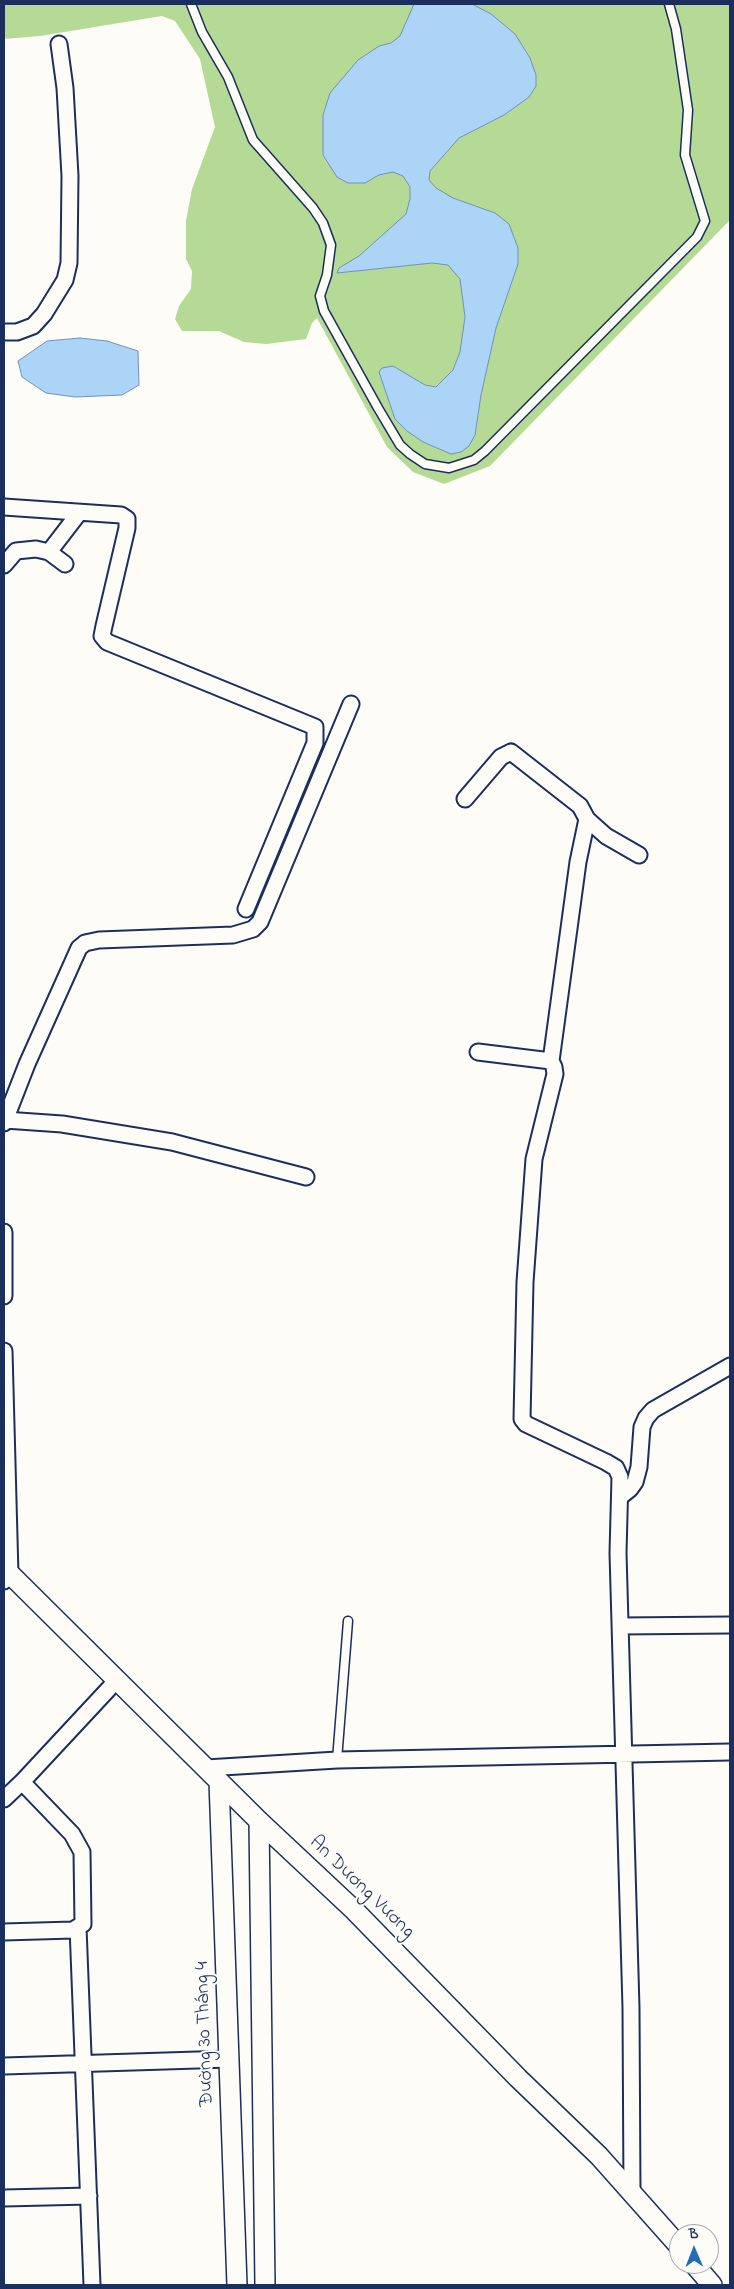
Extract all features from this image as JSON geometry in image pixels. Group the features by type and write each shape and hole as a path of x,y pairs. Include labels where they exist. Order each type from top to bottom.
{"street":[{"path":"4,332 17,332 32,326 44,314 65,280 67,272 70,176 59,44"},
{"path":"4,507 120,515 126,519 128,528 102,636 107,642 315,728 315,743 246,909"},
{"path":"49,552 79,513"},
{"path":"4,565 16,551 36,550 49,552 65,564"},
{"path":"306,1177 172,1142 62,1124 4,1122 27,1064 79,948 85,943 99,940 233,935 253,929 260,922 351,704"},
{"path":"465,800 502,757 511,752 580,806 587,819 606,836 639,854"},
{"path":"587,819 578,862 551,1062 555,1074 534,1159 525,1282 522,1419 526,1424 616,1468 620,1476 622,1753 631,2008 632,2194"},
{"path":"478,1052 551,1062"},
{"path":"4,1232 4,1296"},
{"path":"4,1351 6,1575"},
{"path":"620,1497 635,1482 639,1467 642,1426 646,1418 653,1410 730,1366"},
{"name":"An Dương Vương","path":"6,1575 260,1822 354,1910 518,2078 599,2156 669,2235"},
{"path":"620,1626 730,1625"},
{"path":"4,1799 116,1681"},
{"path":"213,1775 337,1760 730,1752"},
{"name":"Đường 30 Tháng 4","path":"213,1775 230,2059 237,2285"},
{"path":"4,1932 73,1930 83,1924 82,1852 72,1834 22,1782"},
{"path":"260,1822 265,2285"},
{"path":"78,1927 92,2285"},
{"path":"4,2066 230,2059"},
{"path":"4,2198 89,2196"},
{"path":"703,2274 712,2285"}],"lane":[{"path":"191,4 202,32 228,78 253,140 313,208 323,223 331,245 320,296 324,310 391,431 400,445 424,464 449,468 474,460 485,451 697,237 705,221 685,155 688,110 676,29 669,4"},
{"path":"337,1760 348,1621"}],"green space":[{"path":"4,4 730,4 730,220 490,466 444,484 413,472 387,447 317,318 312,323 306,339 266,344 244,342 219,331 182,331 175,319 179,306 191,289 192,271 186,259 186,221 192,189 215,127 200,59 175,21 162,16 40,36 4,39"}],"water":[{"path":"414,4 472,4 491,14 515,34 530,58 536,75 536,86 529,97 504,115 459,138 430,171 429,180 436,188 453,198 495,213 509,224 518,248 518,264 496,328 481,395 475,435 469,446 461,452 451,454 423,442 407,431 395,419 379,372 382,368 393,366 425,385 436,387 453,370 460,352 465,317 460,279 448,265 432,263 337,273 339,268 359,256 406,214 410,199 410,187 403,176 393,172 379,175 365,183 348,183 337,177 323,155 323,115 330,93 358,60 379,46 391,43 400,36"},
{"path":"80,338 107,341 138,351 139,385 122,395 75,397 46,393 22,377 18,361 47,341"}]}
